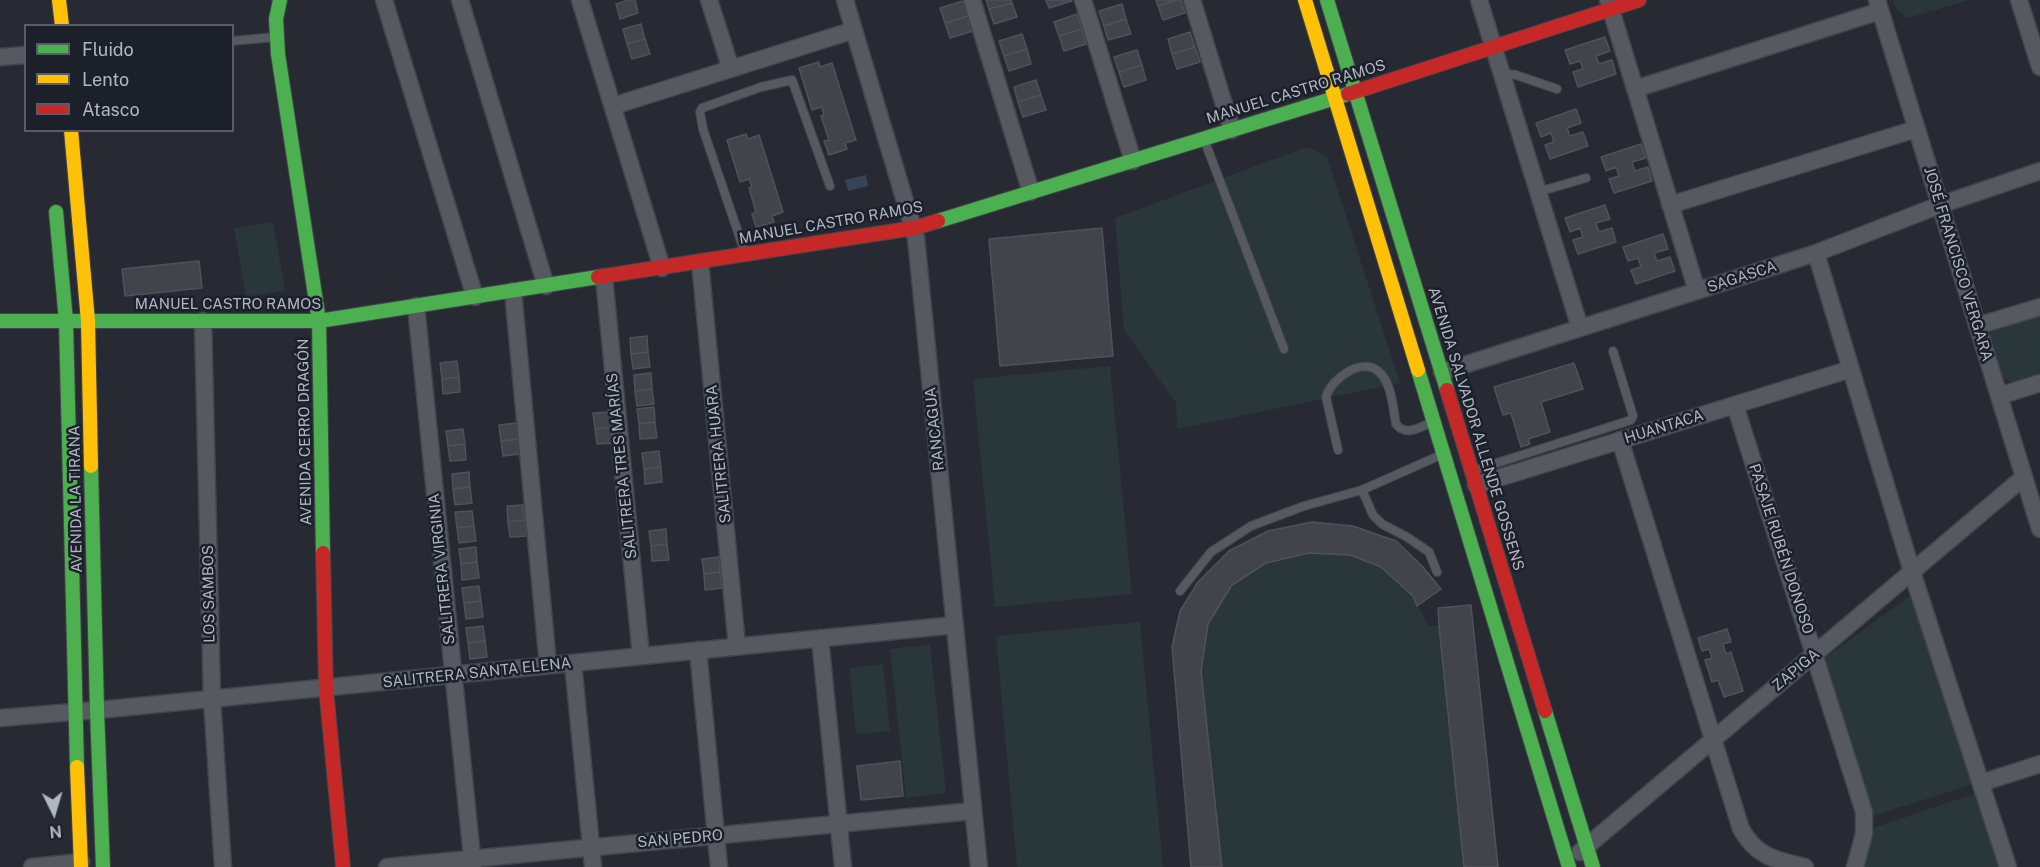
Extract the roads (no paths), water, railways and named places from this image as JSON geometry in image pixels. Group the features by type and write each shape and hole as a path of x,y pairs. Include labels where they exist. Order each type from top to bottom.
{"main road":[{"path":"59,0 62,24"},
{"name":"AVENIDA CERRO DRAGÓN","path":"280,0 276,37 319,321 326,688 343,867"},
{"path":"1305,0 1568,865"},
{"name":"AVENIDA SALVADOR ALLENDE GOSSENS","path":"1327,0 1593,867"},
{"name":"MANUEL CASTRO RAMOS","path":"0,321 319,321 914,228 1355,92 1493,47 1609,4 1639,0"},
{"name":"AVENIDA LA TIRANA","path":"71,132 88,321 103,867"},
{"name":"AVENIDA LA TIRANA","path":"55,201 66,321 74,712 81,865"}],"street":[{"path":"384,0 475,297"},
{"path":"460,0 546,286"},
{"path":"580,0 662,268"},
{"path":"709,0 731,69"},
{"name":"RANCAGUA","path":"845,0 914,228 979,867"},
{"path":"972,0 1031,192"},
{"path":"1083,0 1133,160"},
{"path":"1192,0 1232,130"},
{"path":"1479,0 1580,328"},
{"path":"2019,0 2040,67"},
{"path":"1609,4 1697,291"},
{"path":"1635,89 1879,6"},
{"name":"JOSÉ FRANCISCO VERGARA","path":"1879,6 2040,527"},
{"path":"613,106 854,30"},
{"path":"0,57 24,55"},
{"path":"1670,205 1916,129"},
{"name":"SAGASCA","path":"1442,372 1816,253 1940,205 2040,171"},
{"path":"1816,253 1912,572 2008,867"},
{"name":"SALITRERA HUARA","path":"700,262 737,646"},
{"name":"SALITRERA TRES MARÍAS","path":"604,277 641,656"},
{"path":"513,291 548,665"},
{"name":"SALITRERA VIRGINIA","path":"416,306 472,863"},
{"path":"1977,326 2040,307"},
{"name":"LOS SAMBOS","path":"203,321 212,699 223,867"},
{"name":"HUANTACA","path":"1474,478 1620,441 1851,369"},
{"path":"1999,396 2040,383"},
{"name":"PASAJE RUBÉN DONOSO","path":"1735,405 1864,812 1864,834 1855,867"},
{"path":"1620,441 1745,837 1766,856 1805,867"},
{"name":"ZAPIGA","path":"1568,865 1587,846 2024,477"},
{"name":"SALITRERA SANTA ELENA","path":"0,718 955,625"},
{"path":"820,638 843,867"},
{"path":"698,650 719,867"},
{"path":"573,663 593,867"},
{"path":"1981,783 2040,764"},
{"name":"SAN PEDRO","path":"387,867 472,863 592,848 973,811"},
{"path":"32,867 81,865"}],"lane":[{"path":"234,41 276,37"},
{"path":"1502,73 1516,75 1557,89"},
{"path":"746,255 702,129 700,112 702,108 761,87 792,80 830,186"},
{"path":"1204,138 1284,349"},
{"path":"1538,192 1586,178"},
{"path":"1474,478 1631,420 1633,416 1614,351"},
{"path":"1338,450 1326,397 1328,388 1338,378 1354,368 1368,367 1378,371 1387,384 1396,424 1400,429 1413,430 1433,422"},
{"path":"1180,591 1211,552 1251,526 1304,506 1362,490 1443,454"},
{"path":"1362,490 1373,515 1382,524 1429,552 1437,572"}],"water":[{"path":"866,175 868,186 848,191 845,180"}]}
